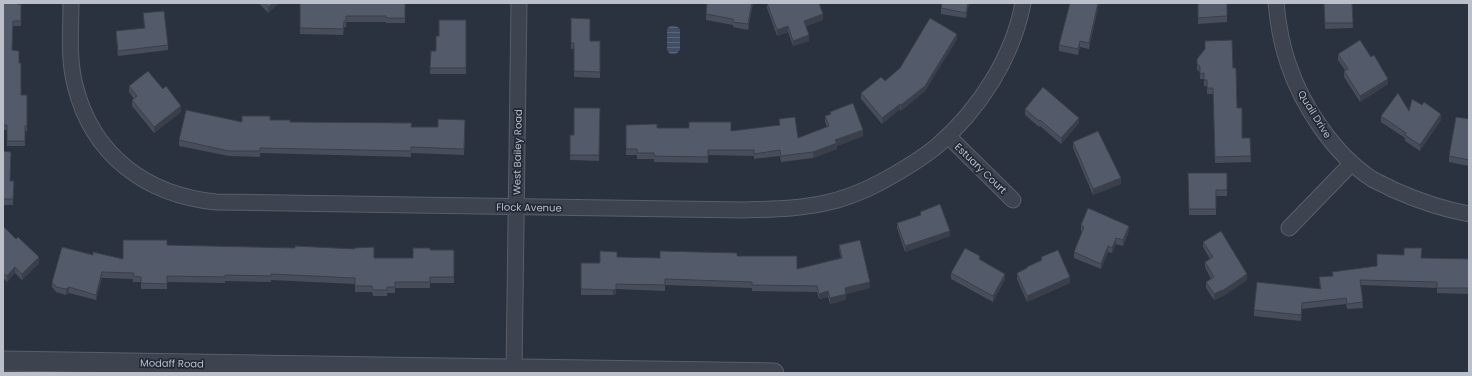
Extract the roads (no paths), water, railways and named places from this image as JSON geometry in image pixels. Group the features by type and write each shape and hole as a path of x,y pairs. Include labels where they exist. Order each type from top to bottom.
{"street":[{"name":"Flock Avenue","path":"71,3 70,46 72,68 75,85 82,107 93,130 101,142 117,160 151,185 175,195 216,202 744,210 788,209 826,203 863,192 905,169 937,146 961,123 977,104 993,80 1009,48 1023,3"},
{"name":"West Bailey Road","path":"514,371 519,3"},
{"name":"Quail Drive","path":"1276,3 1280,35 1288,63 1300,92 1321,128 1338,150 1373,180 1418,201 1469,214"},
{"name":"Estuary Court","path":"948,136 1014,200"},
{"path":"1289,228 1352,163"},
{"name":"Modaff Road","path":"3,361 514,371 774,373"}],"water":[{"path":"670,26 676,26 680,29 680,50 676,54 670,54 667,50 667,29"}]}
